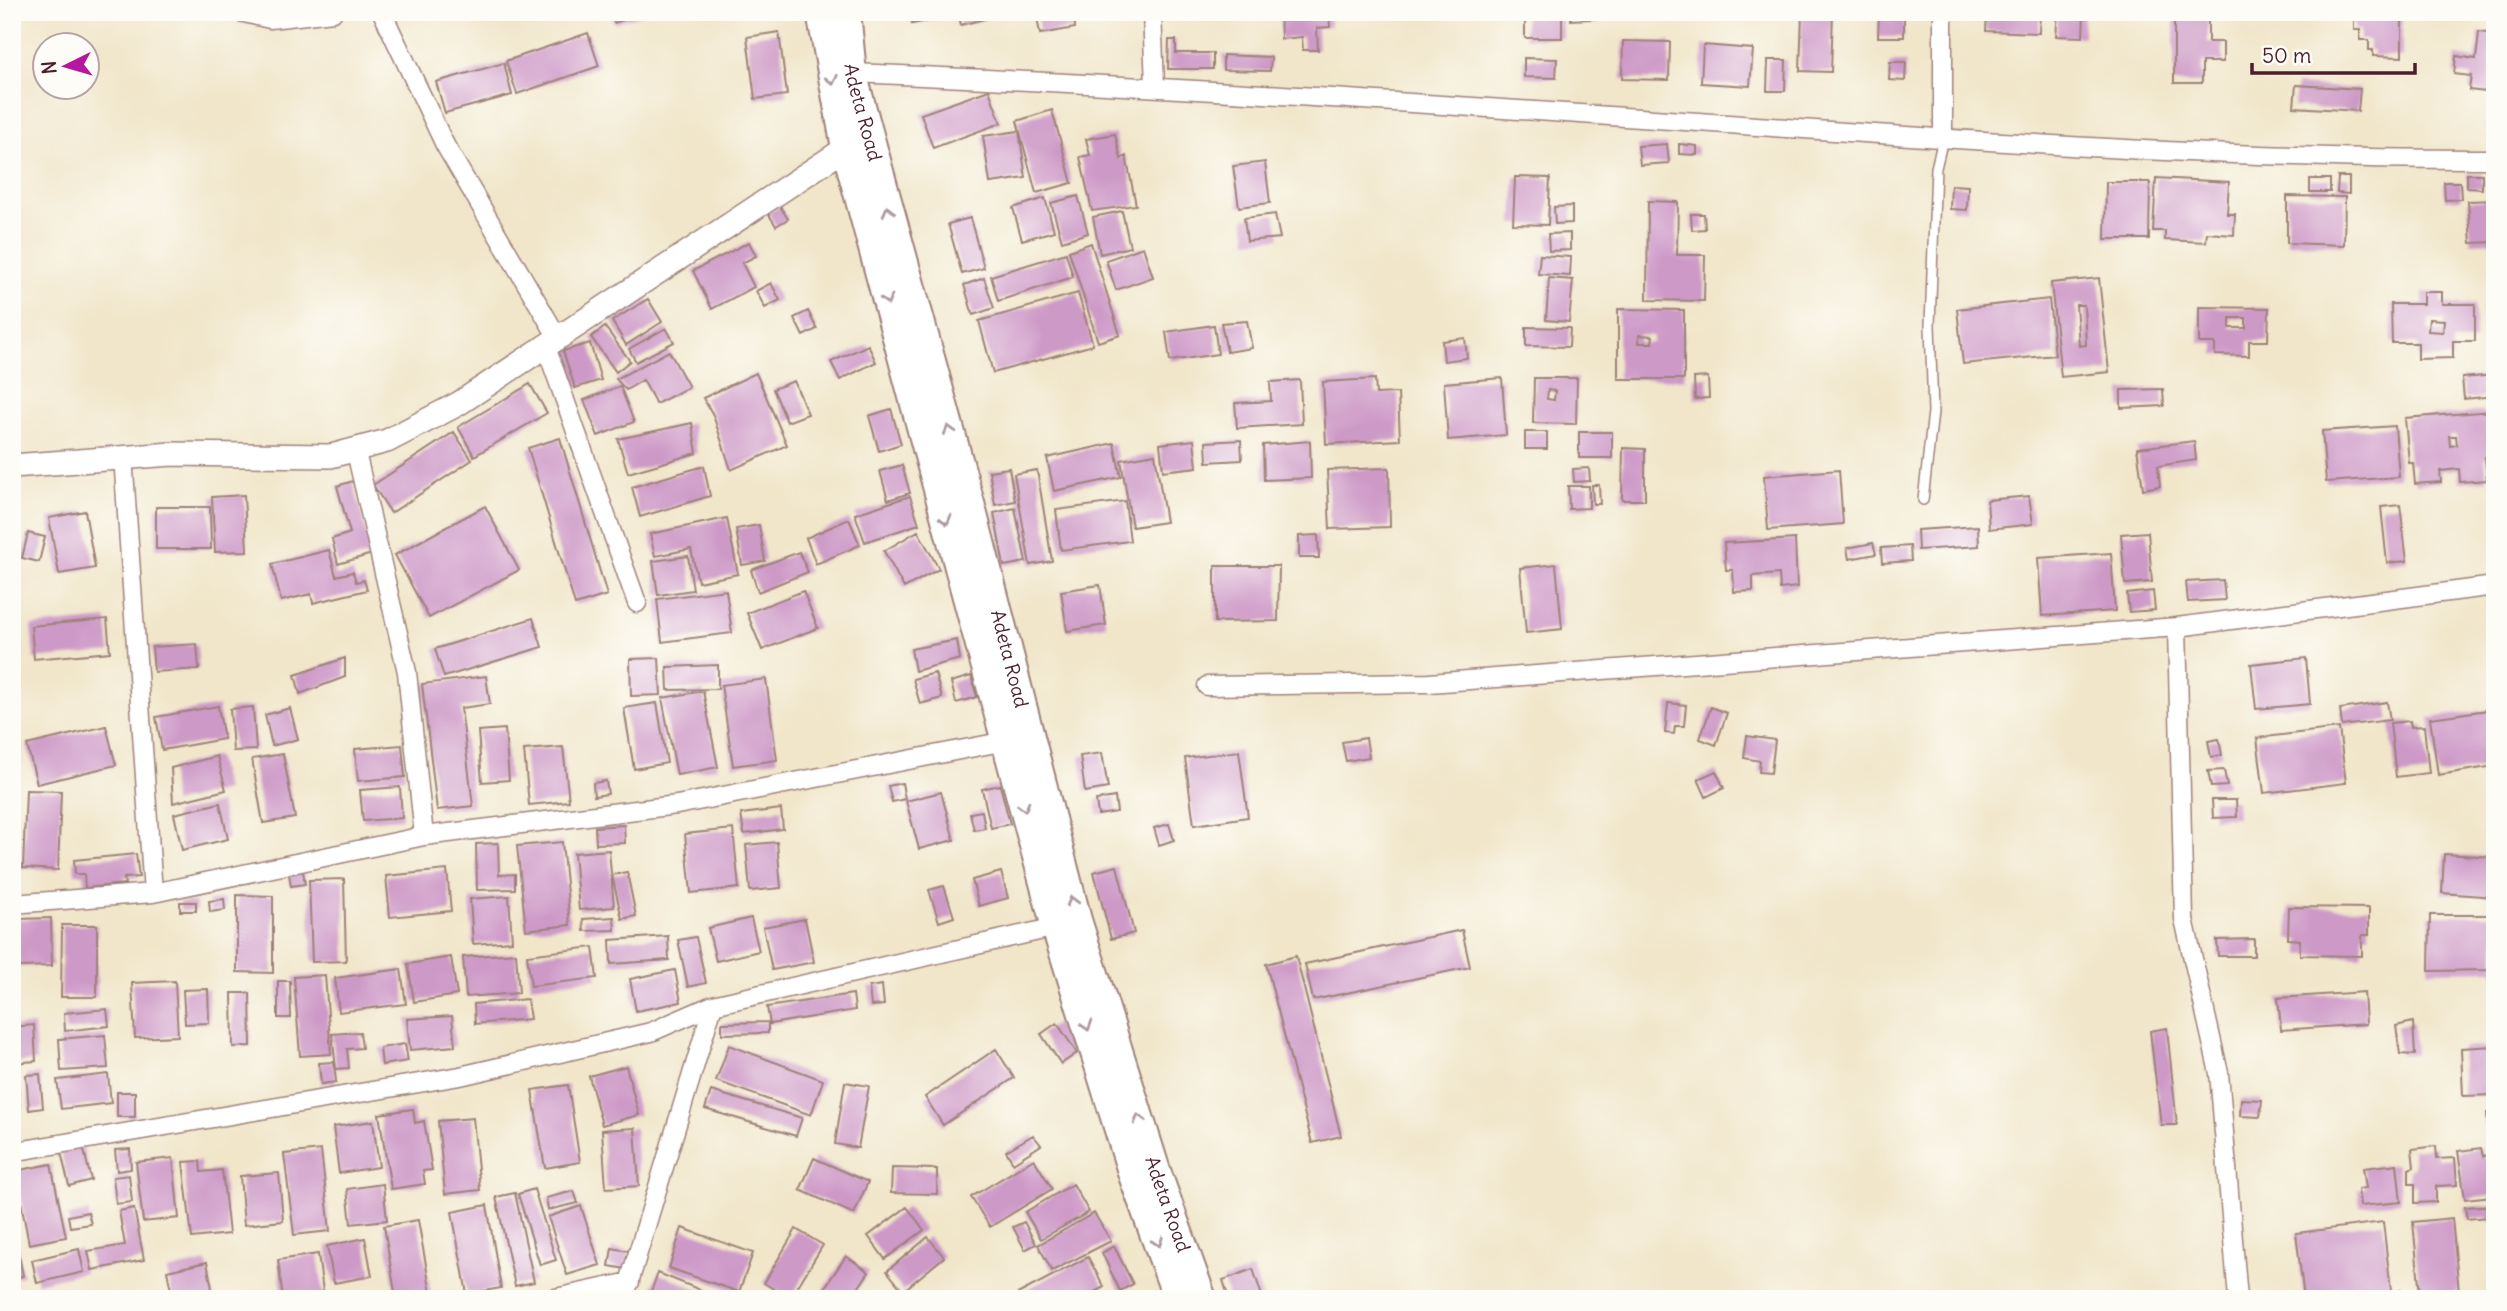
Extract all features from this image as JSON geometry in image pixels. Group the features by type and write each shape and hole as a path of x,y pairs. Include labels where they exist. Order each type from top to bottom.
{"main road":[{"name":"Adeta Road","path":"821,12 846,148 1056,927 1134,1178 1178,1299"},
{"name":"Adeta Road","path":"846,12 852,73 971,508 1077,920 1156,1171 1202,1299"}],"street":[{"path":"240,12 270,19 333,12"},
{"path":"382,12 445,145 551,340 637,603"},
{"path":"1152,12 1155,86"},
{"path":"1943,12 1943,139"},
{"path":"852,73 1155,86 1943,139 2376,159 2495,159"},
{"path":"12,466 123,456 331,456 356,452 387,441 458,404 551,340 846,148"},
{"path":"356,452 407,672 424,836"},
{"path":"123,456 153,893"},
{"path":"1207,686 1429,683 2176,627 2495,586"},
{"path":"2176,627 2184,919 2220,1073 2238,1299"},
{"path":"12,904 153,893 424,836 677,805 1006,741"},
{"path":"12,1152 460,1076 651,1031 712,1005 1056,927"},
{"path":"551,1299 627,1290 712,1005"}],"lane":[{"path":"1923,500 1933,412 1930,325 1936,168 1943,139"}],"building":[{"path":"611,12 646,12 646,13 614,23"},
{"path":"910,12 943,12 944,18 912,24"},
{"path":"958,12 990,12 992,17 961,25"},
{"path":"1036,12 1074,12 1075,28 1040,34"},
{"path":"1280,12 1329,12 1330,27 1317,28 1318,50 1303,50 1302,37 1281,39"},
{"path":"1525,12 1562,12 1562,38 1525,38"},
{"path":"1571,12 1608,12 1608,18 1571,20"},
{"path":"1802,12 1833,12 1831,72 1800,71"},
{"path":"1879,12 1904,12 1904,37 1878,37"},
{"path":"1987,12 2040,12 2039,33 1986,31"},
{"path":"2058,12 2084,12 2083,37 2056,36"},
{"path":"2354,12 2402,12 2402,57 2373,56 2373,50 2369,50 2369,40 2360,40 2360,30 2354,30"},
{"path":"2208,13 2208,42 2223,42 2223,62 2202,62 2202,83 2174,83 2174,19 2192,19"},
{"path":"779,32 787,95 755,99 747,37"},
{"path":"2479,32 2495,34 2495,93 2469,90 2471,76 2454,74 2456,56 2476,59"},
{"path":"588,33 599,66 517,94 506,61"},
{"path":"1169,40 1176,40 1176,53 1213,53 1213,69 1168,69"},
{"path":"1623,41 1670,42 1669,80 1622,79"},
{"path":"1703,45 1753,49 1750,86 1701,83"},
{"path":"1223,55 1271,57 1270,71 1223,70"},
{"path":"1524,58 1557,59 1556,78 1524,77"},
{"path":"1768,60 1786,60 1785,91 1767,91"},
{"path":"1890,62 1906,62 1905,81 1889,80"},
{"path":"504,63 512,95 445,113 436,82"},
{"path":"2296,85 2360,89 2358,111 2294,107"},
{"path":"989,90 1001,123 933,148 921,114"},
{"path":"1052,110 1072,183 1036,193 1017,121"},
{"path":"1019,131 1026,178 990,183 983,136"},
{"path":"1115,134 1121,159 1126,156 1136,205 1092,211 1080,157 1090,155 1086,139"},
{"path":"1667,144 1669,163 1640,165 1638,146"},
{"path":"1679,144 1697,146 1697,155 1679,154"},
{"path":"1265,162 1270,203 1239,207 1233,166"},
{"path":"2467,174 2482,174 2482,189 2467,188"},
{"path":"1515,177 1550,178 1548,225 1513,224"},
{"path":"2338,177 2349,177 2349,194 2337,193"},
{"path":"2156,178 2229,182 2227,214 2235,214 2234,235 2207,233 2206,242 2165,240 2165,231 2153,231"},
{"path":"2310,179 2330,179 2330,192 2310,192"},
{"path":"2106,182 2150,182 2149,239 2105,239"},
{"path":"2444,182 2460,182 2461,199 2445,200"},
{"path":"1951,185 1968,186 1967,210 1950,209"},
{"path":"1078,196 1088,233 1062,241 1051,203"},
{"path":"2287,196 2345,197 2344,245 2287,243"},
{"path":"1045,198 1054,231 1022,240 1013,208"},
{"path":"2495,200 2495,242 2471,243 2468,201"},
{"path":"1648,201 1678,202 1677,255 1705,255 1704,301 1647,300"},
{"path":"780,206 788,219 776,226 768,213"},
{"path":"1572,206 1572,223 1555,224 1554,207"},
{"path":"1122,211 1130,247 1100,254 1093,217"},
{"path":"1275,214 1280,238 1247,241 1244,218"},
{"path":"1691,214 1704,214 1705,229 1692,230"},
{"path":"970,218 984,268 962,274 948,224"},
{"path":"1570,233 1570,250 1549,251 1548,234"},
{"path":"749,242 756,256 742,263 754,287 712,309 693,271"},
{"path":"1091,243 1120,335 1098,342 1069,251"},
{"path":"1143,247 1153,277 1116,290 1106,260"},
{"path":"1066,253 1073,277 998,301 991,276"},
{"path":"1540,255 1571,257 1570,276 1538,274"},
{"path":"984,278 994,308 973,315 964,285"},
{"path":"1549,278 1573,280 1569,322 1546,320"},
{"path":"2099,278 2109,372 2061,377 2051,283","holes":["2076,305 2084,305 2086,345 2079,346"]},
{"path":"771,283 780,300 765,308 756,291"},
{"path":"2423,292 2442,292 2442,304 2475,304 2475,341 2453,341 2453,358 2418,359 2418,343 2392,343 2391,304 2423,304","holes":["2429,319 2444,320 2443,332 2428,331"]},
{"path":"1078,293 1093,345 993,373 979,321"},
{"path":"648,299 662,322 626,345 612,321"},
{"path":"2049,299 2055,355 1963,364 1957,309"},
{"path":"2199,307 2269,308 2268,341 2249,341 2249,356 2215,355 2215,343 2199,343","holes":["2230,318 2246,318 2246,328 2230,328"]},
{"path":"1618,309 1684,310 1684,379 1618,379","holes":["1639,335 1653,336 1652,343 1639,343"]},
{"path":"808,311 817,329 803,336 794,318"},
{"path":"1247,321 1252,348 1227,352 1221,323"},
{"path":"1214,325 1218,354 1170,361 1166,332"},
{"path":"605,327 630,361 616,372 591,337"},
{"path":"1526,327 1570,328 1569,347 1526,346"},
{"path":"666,328 674,342 636,362 629,349"},
{"path":"1465,338 1467,358 1444,361 1442,341"},
{"path":"590,343 601,380 575,388 563,351"},
{"path":"868,345 876,362 840,380 831,362"},
{"path":"669,351 689,387 656,404 643,380 626,390 616,379"},
{"path":"756,373 787,445 731,470 713,415 703,398"},
{"path":"2495,375 2495,396 2464,399 2462,378"},
{"path":"1708,377 1709,398 1695,399 1694,378"},
{"path":"1502,378 1506,435 1448,440 1444,383"},
{"path":"1534,378 1577,378 1576,424 1533,423","holes":["1548,390 1555,391 1554,400 1547,399"]},
{"path":"1375,379 1376,394 1398,393 1400,440 1326,444 1323,382"},
{"path":"1300,380 1302,424 1237,428 1235,403 1271,401 1270,382"},
{"path":"794,381 808,414 787,422 773,389"},
{"path":"530,384 547,413 474,456 458,427"},
{"path":"620,386 634,422 598,436 584,400"},
{"path":"2163,389 2164,406 2121,408 2121,390"},
{"path":"891,409 901,444 879,451 869,416"},
{"path":"2492,411 2495,456 2485,457 2487,480 2460,482 2459,469 2440,471 2441,482 2415,484 2413,463 2409,463 2405,418","holes":["2449,436 2456,436 2457,445 2450,446"]},
{"path":"692,423 697,453 628,473 618,439"},
{"path":"2395,426 2399,477 2326,482 2322,431"},
{"path":"454,432 472,460 391,513 373,485"},
{"path":"1525,432 1547,432 1547,449 1525,449"},
{"path":"1579,432 1612,432 1612,458 1579,458"},
{"path":"560,438 607,595 575,605 528,448"},
{"path":"1194,440 1197,467 1163,471 1160,444"},
{"path":"1241,440 1242,460 1207,462 1206,442"},
{"path":"1310,441 1311,478 1264,480 1263,445"},
{"path":"2194,441 2196,460 2158,466 2160,486 2143,489 2137,448"},
{"path":"1114,443 1121,477 1054,491 1047,458"},
{"path":"1623,448 1645,449 1645,500 1622,500"},
{"path":"1155,454 1166,522 1132,527 1121,460"},
{"path":"902,465 910,493 888,500 880,471"},
{"path":"704,466 710,496 640,517 632,487"},
{"path":"1009,468 1015,501 995,505 989,471"},
{"path":"1389,468 1390,527 1330,529 1327,470"},
{"path":"1589,468 1590,481 1574,482 1573,469"},
{"path":"1037,470 1052,561 1030,565 1014,474"},
{"path":"1839,470 1843,524 1768,530 1764,476"},
{"path":"353,481 372,554 338,564 332,539 350,533 337,486"},
{"path":"1592,485 1599,485 1600,504 1593,504"},
{"path":"1568,486 1589,486 1589,508 1569,509"},
{"path":"244,495 247,551 215,552 212,497"},
{"path":"910,496 919,524 865,542 855,514"},
{"path":"2029,496 2033,524 1989,529 1987,500"},
{"path":"1125,501 1130,541 1061,550 1056,510"},
{"path":"2400,505 2407,561 2387,563 2381,507"},
{"path":"485,506 519,570 429,618 395,555"},
{"path":"156,507 210,507 211,549 156,549"},
{"path":"1015,508 1026,562 1004,566 994,513"},
{"path":"85,511 95,568 59,574 49,518"},
{"path":"727,518 738,574 698,582 691,549 655,556 650,534"},
{"path":"849,519 860,545 816,564 806,538"},
{"path":"759,525 765,561 742,565 736,529"},
{"path":"1978,526 1979,546 1918,550 1917,530"},
{"path":"918,531 939,569 904,588 884,551"},
{"path":"2148,532 2152,582 2125,584 2121,534"},
{"path":"28,533 45,537 39,562 22,558"},
{"path":"1318,535 1319,558 1299,558 1299,536"},
{"path":"1795,539 1797,587 1780,589 1779,574 1753,576 1753,591 1734,592 1733,570 1726,570 1724,543"},
{"path":"1873,543 1876,554 1849,559 1847,548"},
{"path":"1910,546 1911,561 1882,563 1881,548"},
{"path":"329,550 336,576 353,572 356,582 364,580 367,590 313,603 311,594 281,601 272,564"},
{"path":"799,552 808,572 758,592 751,570"},
{"path":"2111,553 2115,611 2042,616 2038,558"},
{"path":"688,556 693,590 658,595 653,561"},
{"path":"1556,564 1562,629 1526,633 1520,568"},
{"path":"1215,566 1279,566 1278,621 1215,622"},
{"path":"2223,580 2225,600 2188,602 2186,582"},
{"path":"1100,585 1106,625 1067,631 1061,591"},
{"path":"726,590 732,633 662,642 657,599"},
{"path":"803,591 818,628 762,650 747,613"},
{"path":"2153,591 2155,610 2129,612 2127,594"},
{"path":"533,618 542,647 444,677 435,649"},
{"path":"107,619 110,652 34,659 31,626"},
{"path":"957,640 960,659 915,671 911,649"},
{"path":"197,644 199,669 154,672 152,647"},
{"path":"345,658 345,677 300,694 295,675"},
{"path":"659,658 661,695 631,696 630,659"},
{"path":"2306,658 2310,704 2256,709 2251,664"},
{"path":"718,665 718,689 668,690 667,667"},
{"path":"935,673 942,698 920,704 913,679"},
{"path":"486,676 490,704 461,708 473,806 437,810 422,684"},
{"path":"971,676 977,697 956,703 951,682"},
{"path":"766,679 777,760 733,766 721,685"},
{"path":"703,691 718,767 677,775 662,698"},
{"path":"2387,702 2390,720 2342,726 2340,709"},
{"path":"657,703 667,763 634,769 624,708"},
{"path":"1668,703 1686,705 1684,726 1675,726 1674,734 1665,733"},
{"path":"218,706 224,739 162,750 156,717"},
{"path":"253,707 256,750 233,751 230,709"},
{"path":"1711,707 1727,713 1716,745 1700,739"},
{"path":"290,708 298,739 272,746 265,715"},
{"path":"2495,709 2495,766 2438,775 2430,718"},
{"path":"2410,721 2411,727 2424,726 2429,773 2396,777 2390,723"},
{"path":"106,726 116,765 37,784 27,745"},
{"path":"2339,728 2346,783 2264,793 2257,738"},
{"path":"505,729 509,780 482,782 478,731"},
{"path":"1747,736 1775,740 1771,773 1759,772 1760,761 1744,758"},
{"path":"1366,738 1369,757 1346,761 1342,742"},
{"path":"2219,739 2222,755 2211,757 2208,741"},
{"path":"402,745 405,777 358,781 355,749"},
{"path":"563,747 569,801 529,805 524,750"},
{"path":"1239,751 1248,817 1194,825 1185,758"},
{"path":"1102,753 1108,788 1085,792 1080,756"},
{"path":"283,754 295,818 263,823 252,759"},
{"path":"217,756 226,790 173,803 171,768"},
{"path":"2224,770 2227,786 2211,787 2208,771"},
{"path":"1716,771 1724,788 1706,797 1698,779"},
{"path":"606,781 608,794 594,796 593,783"},
{"path":"902,783 905,799 892,802 888,786"},
{"path":"1000,785 1010,824 991,828 982,789"},
{"path":"400,787 402,818 363,821 360,790"},
{"path":"26,790 61,791 58,870 23,868"},
{"path":"941,792 954,840 919,849 906,801"},
{"path":"1115,797 1117,812 1098,815 1096,800"},
{"path":"2212,800 2236,800 2237,817 2213,818"},
{"path":"220,803 228,839 182,850 174,814"},
{"path":"781,809 783,829 744,834 741,814"},
{"path":"982,811 985,828 974,830 970,813"},
{"path":"1169,824 1174,840 1159,845 1154,828"},
{"path":"624,825 625,843 596,844 595,827"},
{"path":"733,829 739,888 691,893 685,834"},
{"path":"562,842 570,925 526,930 517,846"},
{"path":"777,842 781,888 750,891 746,845"},
{"path":"498,843 499,875 515,874 515,889 477,890 476,844"},
{"path":"609,850 614,907 579,910 574,853"},
{"path":"136,854 139,877 124,878 125,884 85,888 84,874 75,874 74,860"},
{"path":"2444,854 2495,857 2495,897 2442,893"},
{"path":"1117,866 1134,933 1111,939 1094,872"},
{"path":"447,870 451,911 390,917 386,876"},
{"path":"303,871 305,884 291,886 289,874"},
{"path":"627,872 636,916 622,919 612,875"},
{"path":"1001,872 1008,898 979,906 972,880"},
{"path":"344,879 346,961 312,962 309,880"},
{"path":"944,886 954,917 939,922 929,890"},
{"path":"237,895 273,896 273,973 237,972"},
{"path":"509,896 512,941 473,944 470,899"},
{"path":"224,899 225,910 210,912 209,901"},
{"path":"180,902 196,902 196,911 180,911"},
{"path":"2289,907 2369,908 2369,935 2362,935 2362,956 2300,955 2300,940 2288,939"},
{"path":"2430,915 2495,915 2495,970 2429,971"},
{"path":"614,917 615,930 584,931 583,919"},
{"path":"51,918 52,966 19,967 18,919"},
{"path":"751,918 759,951 716,961 708,928"},
{"path":"805,919 814,962 772,970 763,927"},
{"path":"62,925 97,925 97,997 61,997"},
{"path":"1462,930 1470,967 1313,1000 1305,964"},
{"path":"668,936 669,960 611,964 610,940"},
{"path":"696,937 706,983 688,987 678,940"},
{"path":"2254,939 2254,956 2218,956 2217,940"},
{"path":"593,947 597,978 531,986 527,955"},
{"path":"516,953 519,993 466,997 463,957"},
{"path":"1296,956 1341,1136 1312,1143 1266,964"},
{"path":"451,957 457,995 414,1002 408,964"},
{"path":"401,969 406,1004 339,1012 335,978"},
{"path":"675,970 681,1002 636,1011 630,979"},
{"path":"325,975 331,1054 300,1056 294,977"},
{"path":"175,981 178,1036 135,1038 132,983"},
{"path":"278,981 290,981 291,1018 278,1018"},
{"path":"882,985 884,1005 871,1006 869,987"},
{"path":"208,989 209,1023 185,1024 183,990"},
{"path":"2364,992 2366,1024 2281,1030 2278,998"},
{"path":"232,993 250,993 251,1046 233,1047"},
{"path":"853,994 855,1010 770,1024 767,1007"},
{"path":"527,999 530,1019 475,1024 474,1004"},
{"path":"107,1009 109,1026 65,1031 64,1013"},
{"path":"452,1016 455,1046 410,1050 407,1019"},
{"path":"768,1022 768,1033 722,1034 722,1023"},
{"path":"2413,1022 2415,1055 2400,1054 2396,1026"},
{"path":"1057,1023 1077,1053 1061,1064 1041,1034"},
{"path":"34,1025 36,1061 12,1063 12,1027"},
{"path":"2167,1028 2177,1125 2161,1125 2150,1031"},
{"path":"360,1032 362,1048 347,1049 349,1068 336,1069 332,1034"},
{"path":"105,1035 108,1068 61,1071 59,1039"},
{"path":"405,1044 408,1061 382,1065 380,1048"},
{"path":"729,1045 823,1080 811,1115 716,1081"},
{"path":"2495,1046 2495,1095 2463,1096 2461,1048"},
{"path":"996,1049 1014,1078 943,1125 925,1097"},
{"path":"334,1062 336,1082 321,1084 319,1063"},
{"path":"626,1066 639,1115 602,1125 589,1076"},
{"path":"40,1074 43,1108 29,1110 26,1075"},
{"path":"108,1074 111,1103 61,1109 57,1080"},
{"path":"17,1078 20,1109 12,1109 12,1079"},
{"path":"845,1082 869,1086 858,1148 835,1144"},
{"path":"568,1085 580,1162 545,1168 532,1090"},
{"path":"711,1091 802,1118 796,1136 705,1109"},
{"path":"117,1092 135,1092 135,1117 117,1117"},
{"path":"2241,1099 2262,1100 2260,1117 2240,1116"},
{"path":"413,1109 415,1123 424,1121 432,1170 423,1171 425,1184 391,1189 379,1114"},
{"path":"2495,1112 2495,1133 2488,1133 2487,1113"},
{"path":"473,1118 480,1190 445,1194 438,1121"},
{"path":"373,1121 379,1167 339,1173 333,1127"},
{"path":"635,1128 639,1186 606,1188 602,1130"},
{"path":"1033,1135 1041,1145 1013,1163 1006,1151"},
{"path":"83,1146 91,1180 69,1186 61,1152"},
{"path":"2436,1146 2437,1159 2455,1158 2457,1185 2436,1186 2436,1202 2415,1203 2415,1184 2409,1184 2409,1169 2414,1167 2412,1149"},
{"path":"2481,1148 2483,1156 2495,1154 2495,1175 2490,1176 2493,1196 2465,1199 2458,1151"},
{"path":"130,1149 131,1169 117,1171 115,1150"},
{"path":"321,1150 330,1231 294,1235 284,1154"},
{"path":"173,1158 179,1218 143,1222 136,1162"},
{"path":"814,1158 868,1182 854,1214 800,1190"},
{"path":"1034,1159 1052,1189 990,1227 971,1197"},
{"path":"200,1161 201,1172 222,1170 229,1234 192,1238 183,1162"},
{"path":"51,1164 66,1237 29,1244 15,1171"},
{"path":"2397,1164 2401,1202 2360,1206 2358,1189 2366,1188 2363,1168"},
{"path":"892,1168 937,1169 937,1194 891,1193"},
{"path":"279,1173 283,1221 244,1225 240,1176"},
{"path":"129,1175 132,1202 116,1204 113,1177"},
{"path":"383,1184 387,1220 351,1224 347,1189"},
{"path":"1073,1184 1089,1212 1041,1239 1025,1212"},
{"path":"534,1189 556,1260 540,1265 518,1194"},
{"path":"574,1191 578,1203 548,1210 546,1198"},
{"path":"515,1193 534,1282 515,1286 496,1197"},
{"path":"487,1205 501,1288 467,1294 452,1212"},
{"path":"2495,1205 2495,1221 2490,1222 2488,1217 2467,1219 2465,1207"},
{"path":"581,1206 600,1265 567,1275 548,1217"},
{"path":"907,1207 924,1230 885,1259 868,1236"},
{"path":"134,1208 144,1260 92,1270 88,1251 125,1245 119,1211"},
{"path":"88,1212 91,1224 70,1227 68,1216"},
{"path":"1094,1213 1111,1241 1052,1271 1038,1245"},
{"path":"2452,1218 2459,1292 2420,1295 2413,1222"},
{"path":"418,1220 432,1299 396,1299 384,1226"},
{"path":"1024,1222 1036,1244 1025,1250 1013,1227"},
{"path":"2383,1222 2392,1299 2304,1299 2296,1233"},
{"path":"682,1228 753,1253 739,1292 669,1268"},
{"path":"796,1229 823,1245 790,1299 764,1283"},
{"path":"928,1237 944,1257 903,1291 887,1271"},
{"path":"365,1238 372,1276 334,1283 327,1246"},
{"path":"17,1245 23,1276 12,1278 12,1246"},
{"path":"1114,1246 1133,1284 1120,1291 1102,1253"},
{"path":"612,1248 629,1251 626,1269 609,1266"},
{"path":"79,1249 84,1272 37,1283 32,1260"},
{"path":"318,1254 324,1299 283,1299 278,1260"},
{"path":"846,1256 869,1272 851,1299 817,1299"},
{"path":"1088,1257 1104,1287 1081,1299 1008,1299"},
{"path":"207,1262 214,1299 173,1299 167,1271"},
{"path":"1253,1269 1263,1299 1229,1299 1223,1280"},
{"path":"658,1273 703,1291 700,1299 648,1299"},
{"path":"2400,1290 2412,1290 2412,1299 2400,1299"}]}
